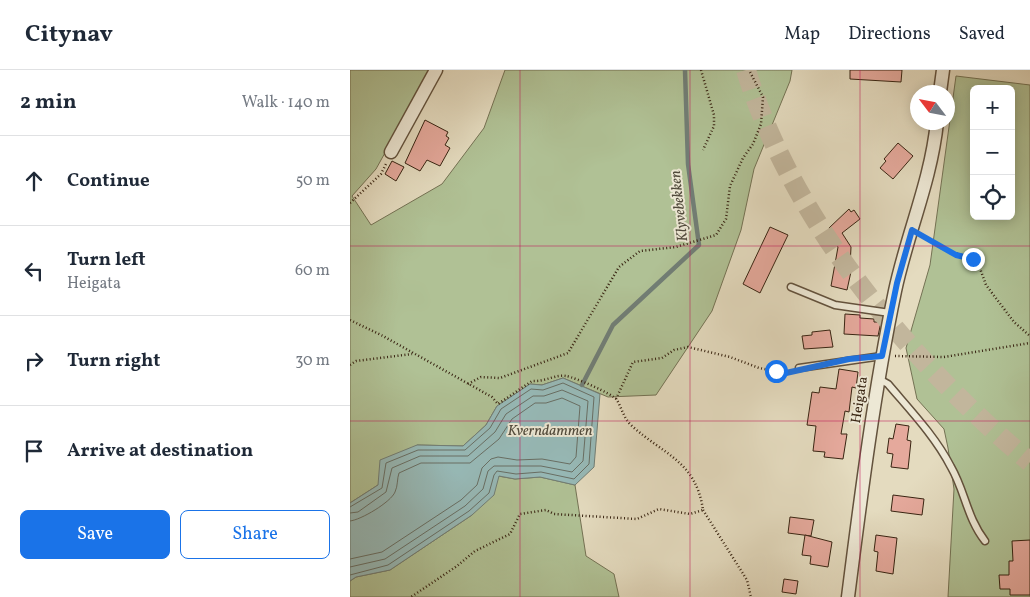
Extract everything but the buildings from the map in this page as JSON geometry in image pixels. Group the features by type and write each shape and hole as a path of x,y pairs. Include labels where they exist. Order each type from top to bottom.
{"street":[{"path":"391,152 436,70"},
{"path":"941,85 942,70"},
{"name":"Heigata","path":"848,597 882,356 890,313 935,144 936,130"}],"lane":[{"path":"791,287 835,305 890,313"},
{"path":"799,368 882,356"},
{"path":"879,379 888,384 941,450 952,469 972,521 985,540"}],"path":[{"path":"701,70 714,115 714,126 703,150"},
{"path":"468,384 481,377 500,378 568,353 619,267 640,250 676,247 716,235 726,219 730,186 743,158 753,144 761,124 763,96 749,70"},
{"path":"350,203 381,174 391,152"},
{"path":"912,230 931,239 941,248 973,259 978,263 986,285 1014,322 1030,336"},
{"path":"350,320 383,336 492,397 498,404 532,381 542,382 565,375 616,399 622,413 631,426 684,465 701,492 703,510 747,580 751,597"},
{"path":"882,356 944,357 1030,343"},
{"path":"616,399 633,362 662,358 674,350 688,347 730,357 759,368 786,373 799,368"},
{"path":"350,365 366,360 414,354"},
{"path":"410,597 457,566 475,551 510,534 520,514 546,510 554,514 637,519 659,509 690,514 703,510"}],"green space":[{"path":"350,70 431,70 376,169 352,196 371,225 442,184 484,128 505,70 792,70 790,81 754,169 741,230 712,311 656,395 608,397 563,378 542,385 530,384 497,406 486,425 463,446 417,445 378,485 350,503"},
{"path":"956,76 1030,85 1030,597 948,597 954,489 948,448 944,429 917,399 906,348 930,265 949,130 955,130"},
{"path":"498,476 515,479 540,477 575,485 586,556 614,574 619,597 350,597 350,581 356,577 390,570 472,515"}],"water":[{"name":"Kverndammen","path":"563,378 600,394 594,467 575,485 540,477 515,479 499,476 494,495 472,515 390,570 356,577 350,581 350,503 378,485 380,460 417,445 463,446 486,425 497,406 530,384 542,385"}],"waterway":[{"name":"Klyvebekken","path":"582,385 613,325 699,245 688,164 685,70"}],"tunnel":[{"path":"746,70 766,126 793,181 824,234 860,285 941,380 985,423 1030,462"}],"route":[{"path":"776,371 786,373 799,368 849,359 882,356 897,283 912,230 931,239 941,248 956,255 973,259"}]}
